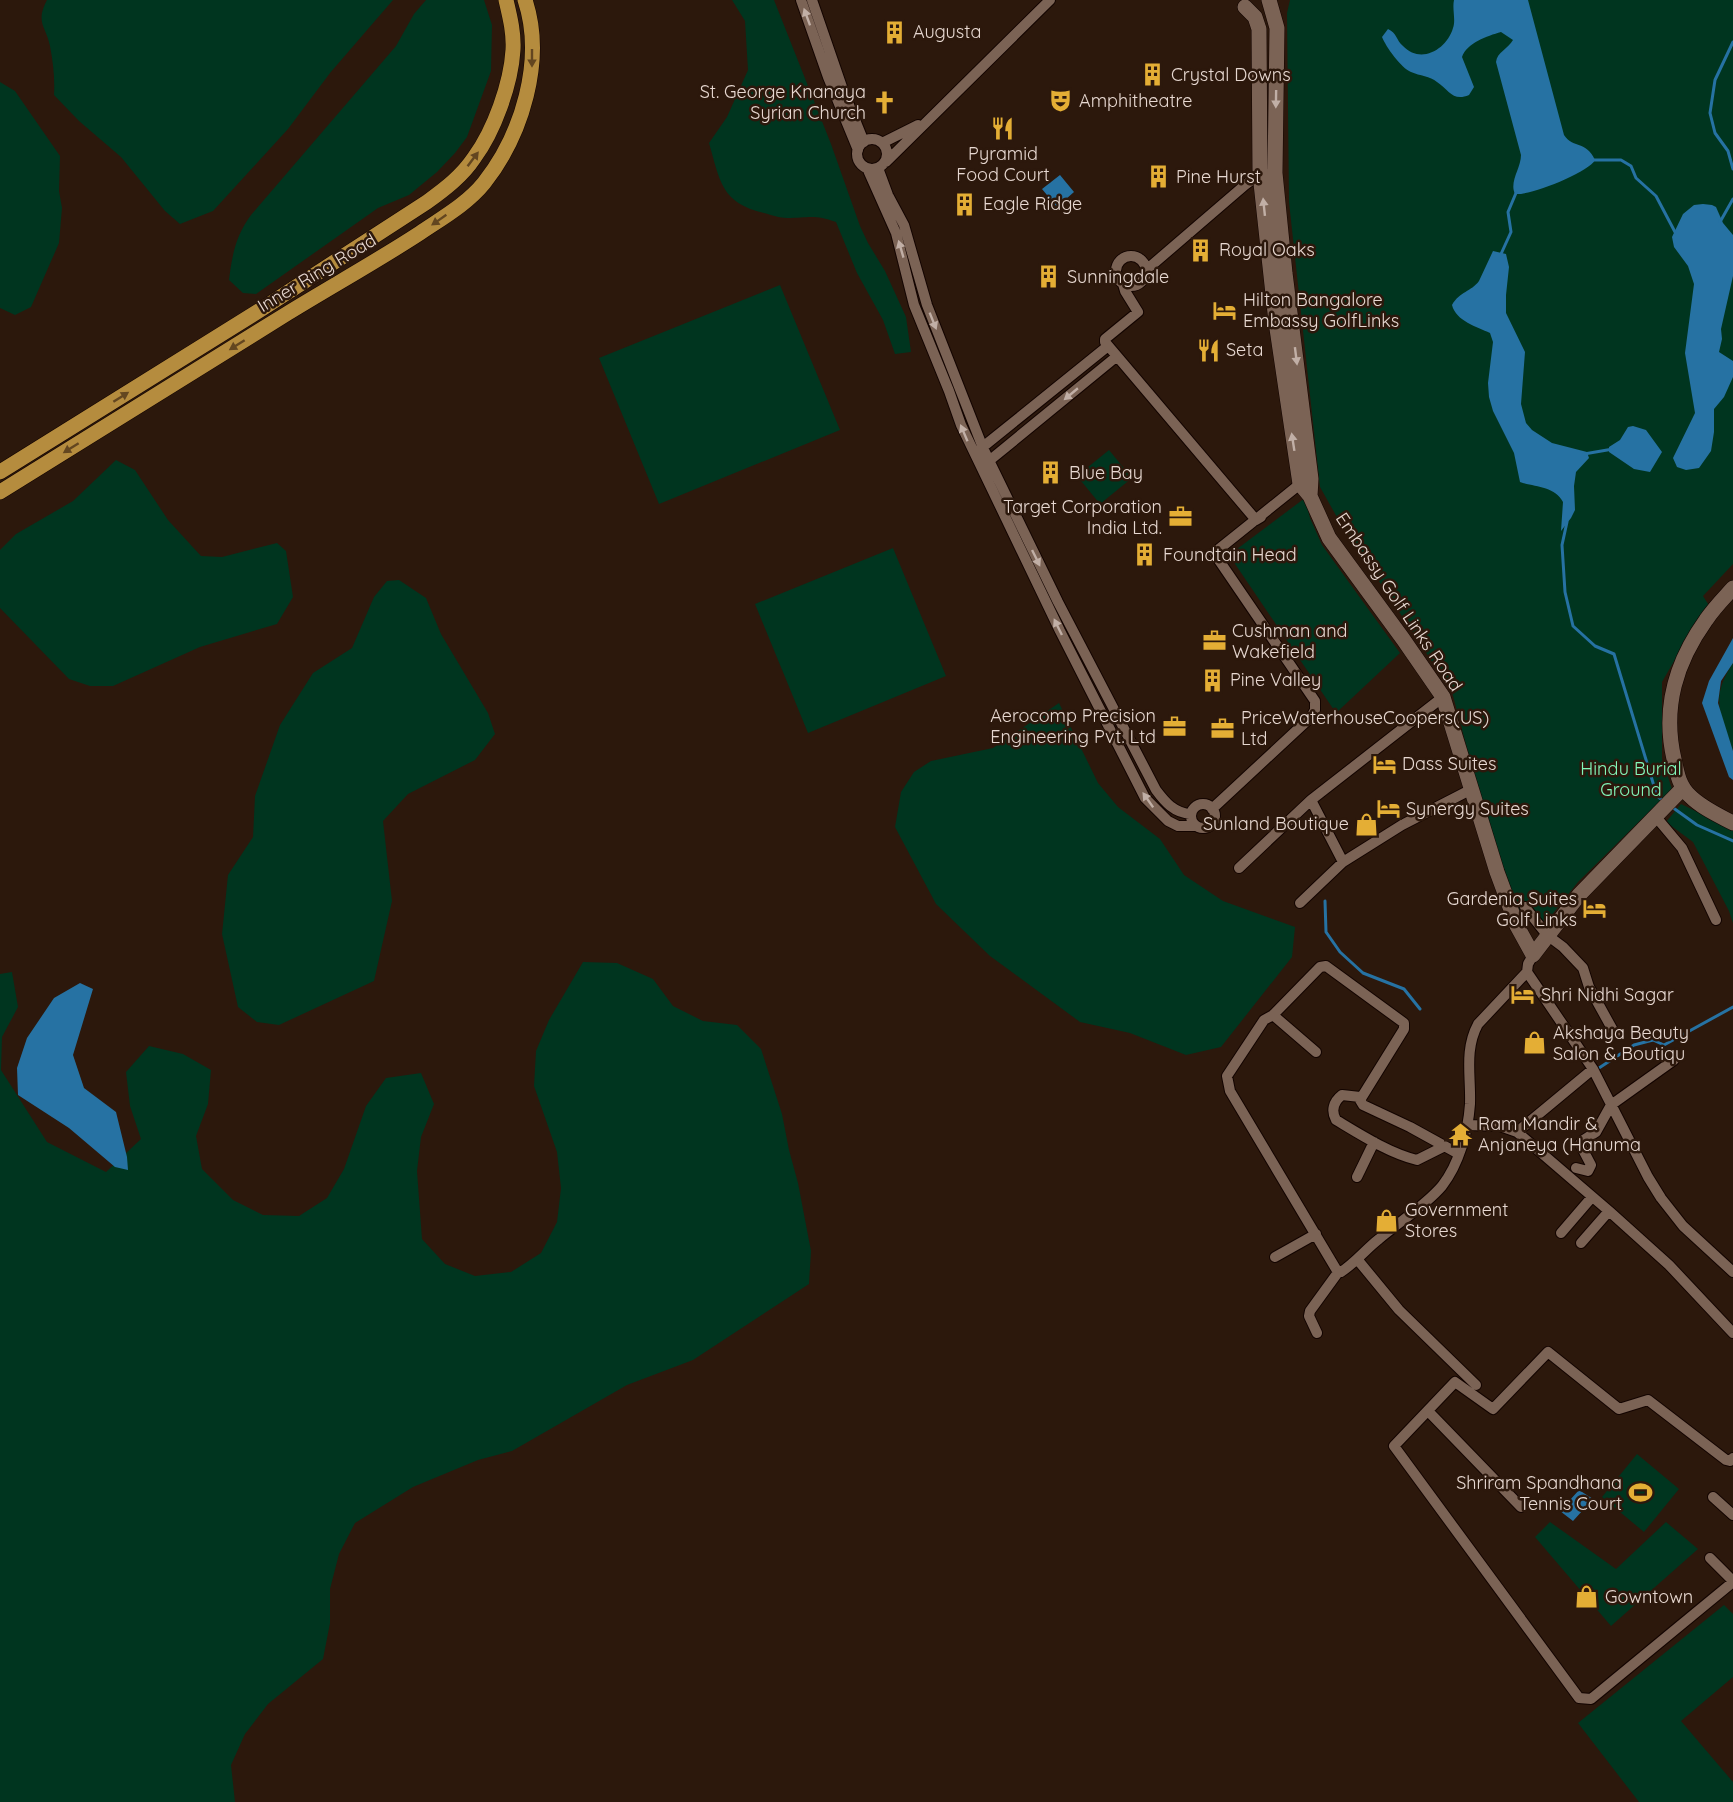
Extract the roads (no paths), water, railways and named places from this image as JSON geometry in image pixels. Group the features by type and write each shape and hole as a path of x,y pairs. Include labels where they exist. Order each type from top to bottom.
{"main road":[{"name":"Inner Ring Road","path":"0,472 265,307 451,184 474,159 499,110 511,62 513,28 506,0"},
{"name":"Inner Ring Road","path":"0,492 274,322 364,269 467,199 484,182 506,146 520,117 528,91 532,64 531,24 525,0"},
{"path":"265,307 274,322"}],"street":[{"path":"801,0 828,77 861,146"},
{"path":"812,0 861,146 859,161 877,166"},
{"path":"877,166 927,121 1050,0"},
{"path":"1240,4 1258,7 1268,0 1277,28 1268,174"},
{"path":"1240,4 1255,17 1259,29 1268,174"},
{"path":"882,143 927,121"},
{"path":"861,146 873,140 882,143 887,151 877,166 914,305 978,451 1156,789 1172,808 1191,814"},
{"path":"1145,271 1144,265 1135,257 1124,258 1116,267 1116,273 1124,284 1129,286 1141,282 1145,271 1245,185 1268,174"},
{"name":"Embassy Golf Links Road","path":"1268,174 1282,309 1307,488 1329,538 1443,697 1470,790 1507,901 1517,926 1533,955"},
{"path":"1124,284 1125,291 1138,312 1105,339 1105,342 1256,520"},
{"path":"978,451 1108,346"},
{"path":"985,464 1116,357"},
{"path":"985,464 1060,631 1145,798 1168,821 1178,826 1207,827 1212,823 1214,816 1212,809 1206,805 1198,805 1191,814 1191,820 1196,826"},
{"path":"1212,809 1311,717 1316,706 1315,701 1214,553 1256,520 1307,488"},
{"path":"1733,588 1706,620 1684,658 1673,684 1669,724 1674,759 1683,788 1698,804 1733,823"},
{"path":"1239,868 1311,800 1443,697"},
{"path":"1317,1333 1309,1316 1310,1311 1339,1271 1344,1270 1442,1186 1459,1154 1470,1103 1468,1061 1473,1033 1478,1024 1527,972 1533,955 1579,895 1683,788"},
{"path":"1300,903 1343,862 1402,825 1470,790"},
{"path":"1311,800 1343,862"},
{"path":"1664,809 1716,920"},
{"path":"1525,907 1547,935 1563,947 1583,968 1589,987 1615,1034"},
{"path":"1339,1271 1227,1083 1227,1076 1232,1067 1264,1020 1273,1014 1320,967 1326,966 1404,1023 1404,1029 1360,1097"},
{"path":"1527,972 1593,1069 1648,1178 1661,1198 1683,1226 1733,1272"},
{"path":"1273,1014 1316,1052"},
{"path":"1576,1168 1588,1171 1590,1168 1580,1144 1596,1132 1611,1105 1674,1060"},
{"path":"1517,1132 1593,1069"},
{"path":"1360,1097 1342,1095 1337,1099 1333,1106 1333,1115 1336,1120 1408,1158 1417,1160 1445,1146"},
{"path":"1360,1097 1363,1104 1459,1154"},
{"path":"1467,1125 1500,1126 1517,1132 1683,1278 1733,1333"},
{"path":"1357,1177 1374,1142"},
{"path":"1561,1233 1592,1197"},
{"path":"1581,1243 1609,1211"},
{"path":"1275,1257 1316,1234"},
{"path":"1357,1258 1400,1310 1476,1385"},
{"path":"1710,1558 1733,1581 1591,1699 1579,1698 1394,1447 1456,1382 1493,1409 1548,1352 1619,1409 1648,1400 1726,1460 1730,1461 1733,1458"},
{"path":"1428,1411 1521,1507"},
{"path":"1713,1497 1733,1515"}],"water":[{"path":"1454,0 1528,0 1564,135 1571,142 1588,150 1595,160 1590,165 1558,183 1515,194 1513,185 1521,155 1496,62 1498,56 1513,40 1501,32 1478,41 1468,48 1462,57 1474,87 1469,95 1464,97 1455,96 1434,80 1407,70 1394,57 1382,37 1388,29 1410,52 1425,54 1439,48 1450,36 1454,25"},
{"path":"1060,175 1074,192 1057,207 1042,189"},
{"path":"1703,204 1716,207 1723,223 1733,235 1733,276 1721,329 1722,339 1719,352 1733,361 1733,377 1724,397 1714,409 1711,451 1699,468 1686,470 1677,467 1673,458 1695,413 1685,353 1694,284 1688,266 1674,247 1672,237 1683,214 1694,205"},
{"path":"1493,251 1506,254 1509,267 1506,313 1525,352 1521,404 1526,423 1532,430 1552,443 1587,452 1589,458 1576,472 1575,510 1561,531 1563,502 1550,490 1520,482 1514,453 1493,411 1488,383 1493,342 1490,333 1462,319 1454,311 1452,305 1458,297 1479,281"},
{"path":"1633,426 1646,430 1662,452 1650,472 1634,469 1609,452 1609,447 1620,440 1628,427"},
{"path":"1733,638 1733,663 1721,681 1718,703 1733,751 1733,780 1729,777 1702,703 1709,681"},
{"path":"80,983 93,989 73,1055 84,1088 116,1112 128,1170 115,1167 69,1128 18,1095 17,1068 27,1038 54,998"},
{"path":"1579,1490 1593,1499 1573,1521 1560,1511"}],"waterway":[{"path":"1733,42 1715,80 1710,113 1715,133 1728,151 1733,169"},
{"path":"1591,160 1621,160 1631,166 1636,178 1656,196 1675,232"},
{"path":"1501,254 1511,232 1508,212 1516,193"},
{"path":"1720,222 1733,199"},
{"path":"1584,454 1613,449"},
{"path":"1567,522 1562,545 1565,592 1573,626 1595,646 1614,654 1657,796 1665,802"},
{"path":"1672,807 1697,825 1733,841"},
{"path":"1325,901 1326,932 1340,952 1363,973 1404,989 1420,1009"},
{"path":"1599,1068 1634,1045 1653,1040 1664,1045 1733,1007"}],"place":[{"name":"Augusta","path":"895,32"},
{"name":"Crystal Downs","path":"1153,75"},
{"name":"Amphitheatre","path":"1061,101"},
{"name":"St. George Knanaya Syrian Church","path":"884,102"},
{"name":"Pyramid Food Court","path":"1003,128"},
{"name":"Pine Hurst","path":"1158,177"},
{"name":"Eagle Ridge","path":"965,204"},
{"name":"Royal Oaks","path":"1201,250"},
{"name":"Sunningdale","path":"1049,277"},
{"name":"Hilton Bangalore Embassy GolfLinks","path":"1225,310"},
{"name":"Seta","path":"1208,350"},
{"name":"Blue Bay","path":"1051,473"},
{"name":"Target Corporation India Ltd.","path":"1180,517"},
{"name":"Foundtain Head","path":"1145,555"},
{"name":"Cushman and Wakefield","path":"1214,641"},
{"name":"Pine Valley","path":"1212,680"},
{"name":"Aerocomp Precision Engineering Pvt. Ltd","path":"1174,726"},
{"name":"PriceWaterhouseCoopers(US) Ltd","path":"1223,728"},
{"name":"Dass Suites","path":"1384,764"},
{"name":"Synergy Suites","path":"1388,809"},
{"name":"Sunland Boutique","path":"1367,824"},
{"name":"Gardenia Suites Golf Links","path":"1595,909"},
{"name":"Shri Nidhi Sagar","path":"1523,995"},
{"name":"Akshaya Beauty Salon & Boutiqu","path":"1535,1043"},
{"name":"Ram Mandir & Anjaneya (Hanuma","path":"1460,1134"},
{"name":"Government Stores","path":"1387,1220"},
{"name":"Shriram Spandhana Tennis Court","path":"1640,1493"},
{"name":"Gowntown","path":"1587,1597"}],"park label":[{"name":"Hindu Burial Ground","path":"1631,779"}]}
